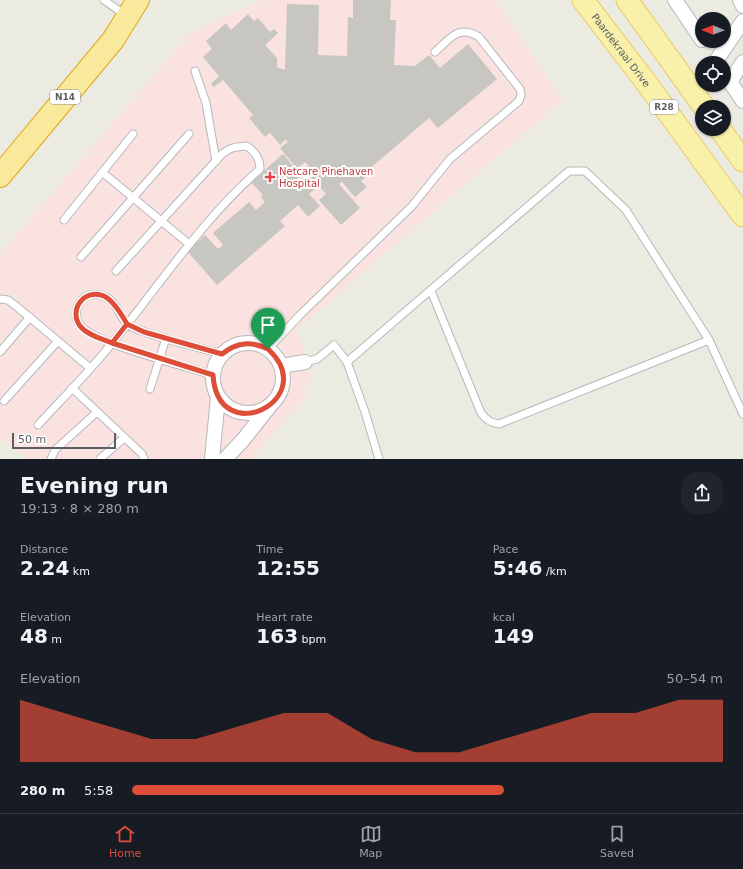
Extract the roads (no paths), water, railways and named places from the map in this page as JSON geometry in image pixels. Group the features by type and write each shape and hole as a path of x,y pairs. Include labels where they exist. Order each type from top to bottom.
{"highway":[{"name":"N14","path":"0,176 113,40 133,9"}],"main road":[{"name":"Paardekraal Drive","path":"583,0 648,85 743,216"},
{"path":"626,0 699,100"},
{"path":"725,136 743,161"}],"street":[{"path":"675,0 695,30"},
{"path":"740,0 743,6"},
{"path":"721,56 743,21"},
{"path":"731,73 743,62"},
{"path":"731,83 743,101"},
{"path":"225,459 243,440 277,398 282,388 284,376 276,356 268,349 254,344 239,344 222,354 216,364 213,375 214,386 218,397 226,406 236,412 247,414 259,412 269,407"},
{"path":"281,366 305,362"},
{"path":"212,459 218,397"}],"lane":[{"path":"104,0 133,9"},
{"path":"268,349 300,315 412,206 450,159 519,101 521,96 520,89 479,37 472,32 464,31 457,33 434,52"},
{"path":"195,71 206,103 216,161"},
{"path":"64,220 133,134"},
{"path":"81,257 189,134"},
{"path":"38,425 112,343 189,244 240,188 260,169 258,156 247,146 228,149 161,220 116,271"},
{"path":"347,362 570,171 580,170 591,174 626,210 709,340 743,414"},
{"path":"102,172 189,244"},
{"path":"431,291 482,413 488,421 493,423 499,424 709,340"},
{"path":"213,375 112,343 90,334 80,325 76,315 77,307 83,297 92,294 104,296 113,303 127,324 144,332 222,354"},
{"path":"0,299 8,300 90,368"},
{"path":"0,352 30,318"},
{"path":"150,389 166,338"},
{"path":"4,401 58,341"},
{"path":"305,362 317,359 334,345 347,362 365,412 379,459"},
{"path":"72,388 142,454 144,459"},
{"path":"51,459 56,450 97,412"},
{"path":"100,459 124,438"}],"place":[{"name":"Netcare Pinehaven Hospital","path":"270,177"}]}
